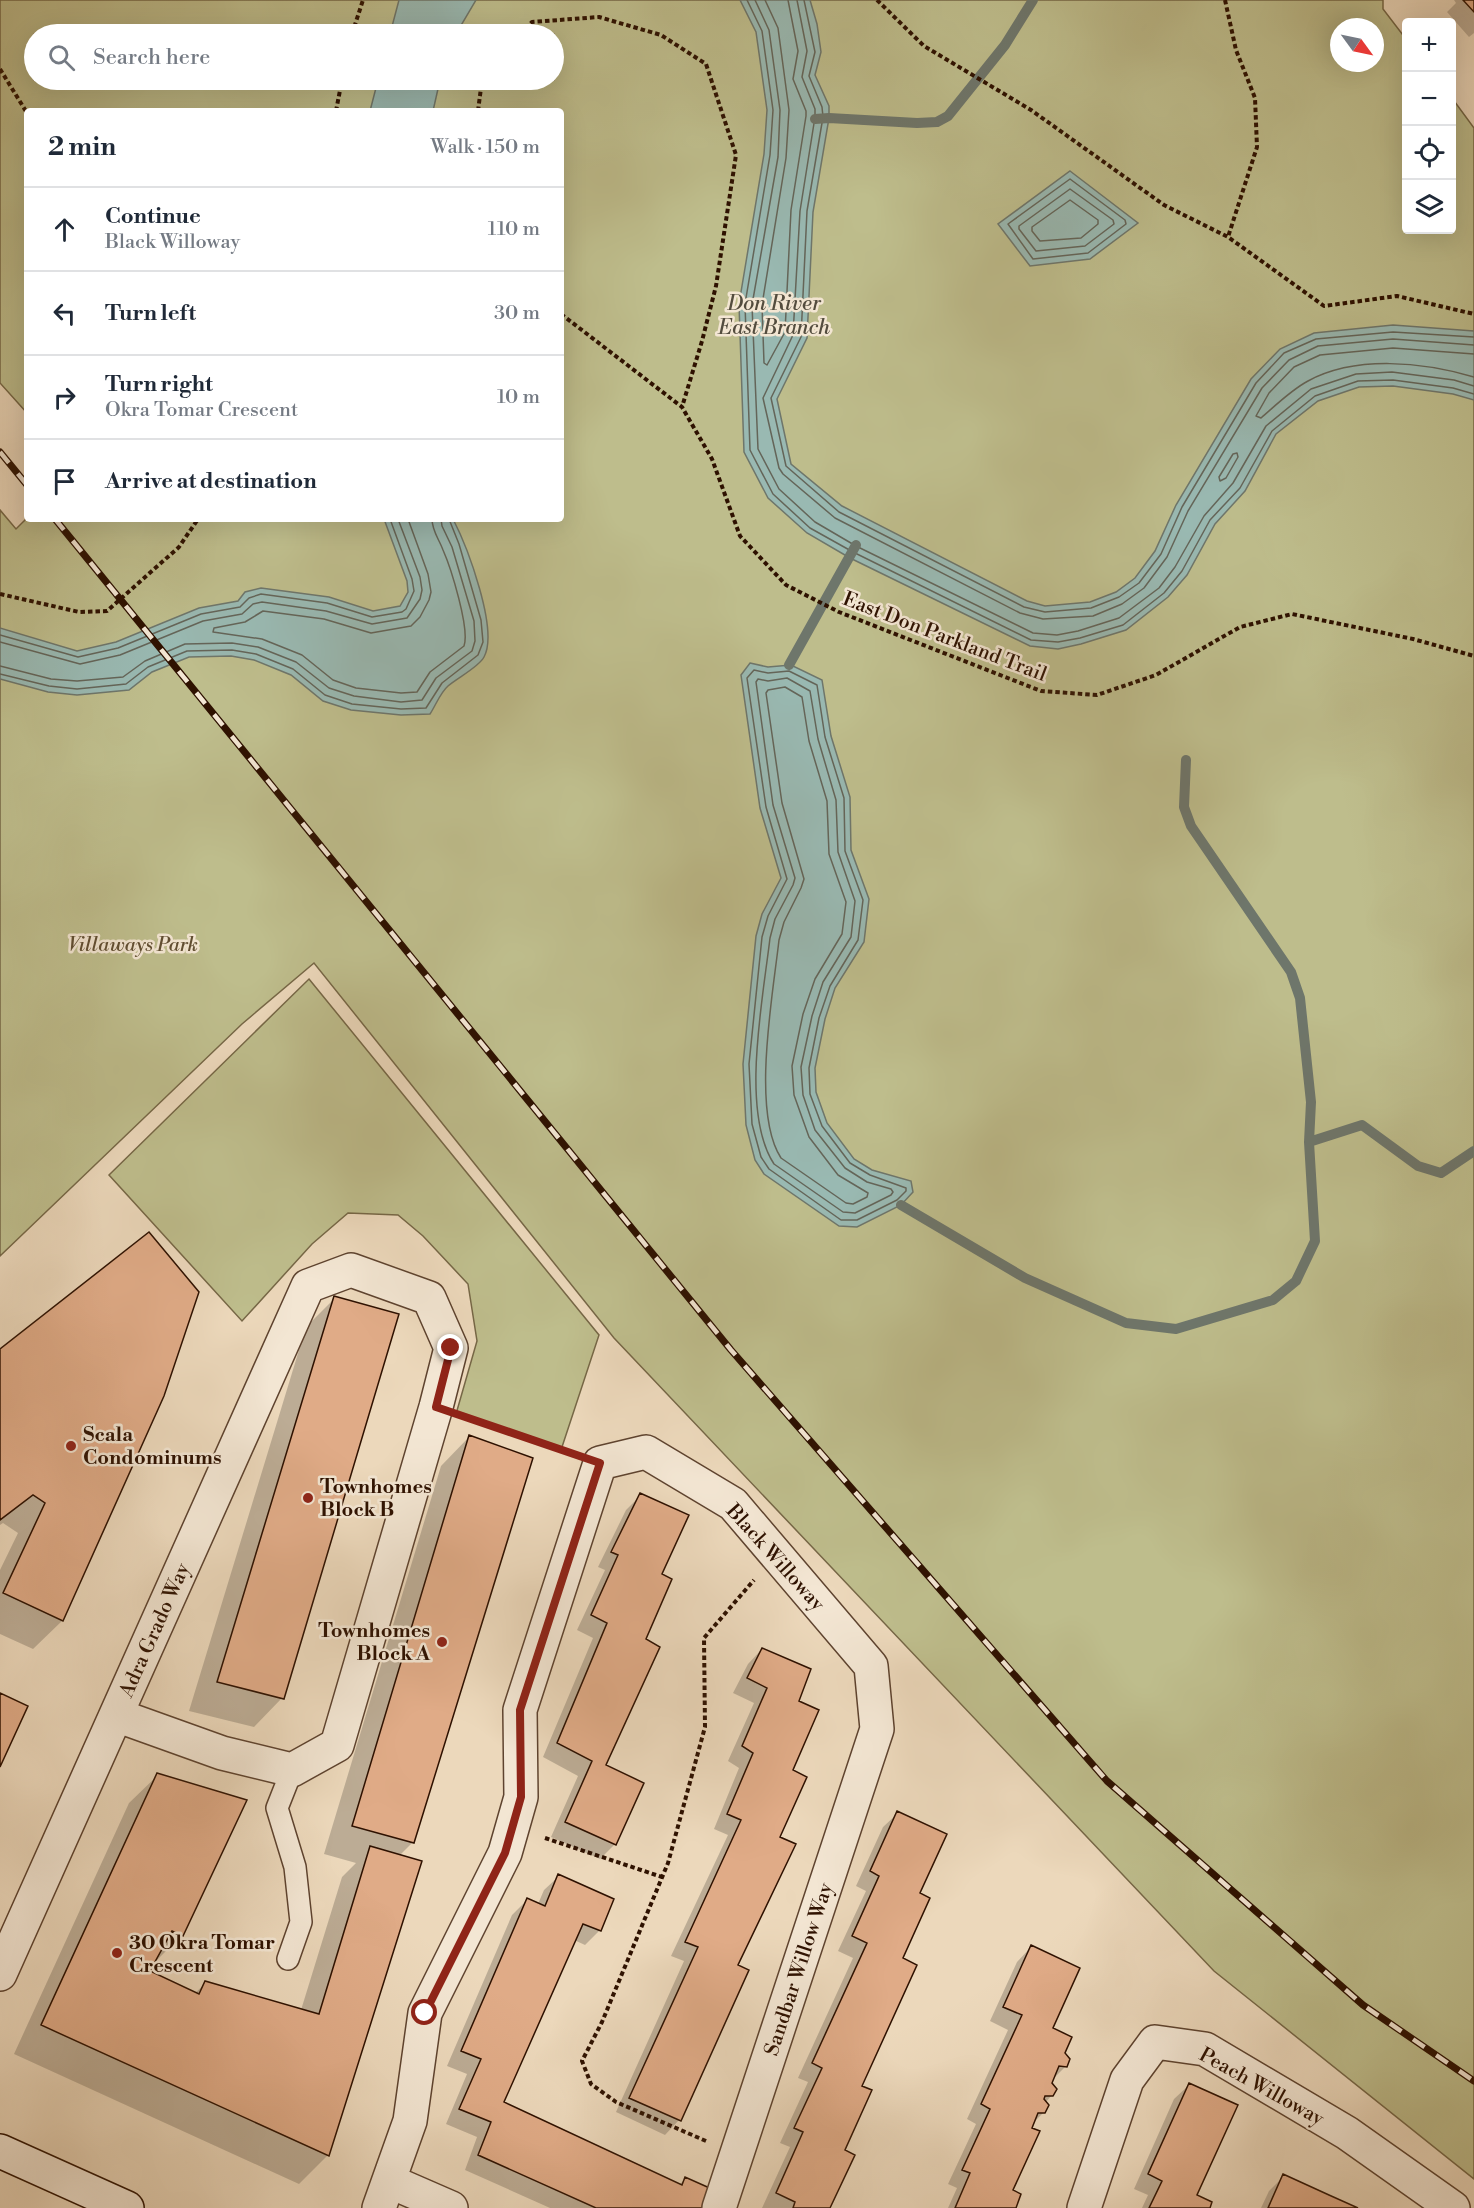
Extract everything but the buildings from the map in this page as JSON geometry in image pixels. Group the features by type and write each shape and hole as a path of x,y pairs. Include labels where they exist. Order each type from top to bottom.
{"street":[{"name":"Adra Grado Way","path":"0,1974 308,1286 351,1270 429,1298 451,1348 436,1407"},
{"path":"116,1715 222,1753 292,1770 337,1745 436,1407"},
{"name":"Black Willoway","path":"600,1463 646,1452 733,1504 871,1666 877,1729"},
{"path":"451,2208 384,2195 410,2121 425,2013 505,1853 513,1827 521,1797 520,1710 600,1463"},
{"name":"Sandbar Willow Way","path":"719,2208 877,1729"},
{"name":"Peach Willoway","path":"1084,2208 1127,2080 1155,2042 1204,2049 1347,2133 1453,2208"},
{"path":"0,2151 127,2208"}],"lane":[{"path":"288,1959 301,1922 295,1867 277,1808 292,1770"}],"path":[{"path":"355,24 363,0"},
{"path":"877,0 924,46 1031,110 1164,205 1228,237 1324,306 1397,296 1474,314"},
{"path":"1225,0 1236,50 1255,98 1257,147 1228,237"},
{"path":"530,24 599,17 661,35 706,64 736,155 716,285 682,407"},
{"path":"0,69 24,108"},
{"path":"337,108 340,90"},
{"path":"478,108 481,90"},
{"name":"East Don Parkland Trail","path":"564,316 682,407 712,459 741,536 786,585 839,612 1041,691 1097,695 1156,675 1240,627 1292,614 1413,639 1474,656"},
{"path":"0,594 80,612 107,611 179,547 196,522"},
{"path":"436,1407 600,1463"},
{"path":"736,2155 616,2102 591,2084 582,2061 602,2022 668,1863 705,1726 704,1638 776,1554"},
{"path":"513,1827 662,1877"}],"green space":[{"name":"Villaways Park","path":"0,0 1383,0 1383,9 1402,34 1402,234 1456,234 1456,103 1474,128 1474,2179 1214,1971 614,1338 314,963 242,1024 0,1256 0,510 16,529 24,521 564,522 564,108 24,108 24,410 0,383"},
{"path":"309,979 599,1335 561,1450 456,1414 477,1341 468,1284 423,1236 398,1215 348,1213 312,1244 242,1321 109,1175"}],"water":[{"path":"399,0 476,0 462,24 393,24"},
{"name":"Don River East Branch","path":"740,0 810,0 817,24 821,52 815,75 829,106 829,118 813,212 807,338 777,399 791,464 842,506 1027,601 1045,606 1090,602 1116,592 1135,578 1155,551 1176,505 1251,379 1280,349 1314,333 1393,325 1474,331 1474,400 1453,394 1393,386 1359,387 1318,401 1276,434 1245,491 1215,524 1187,575 1168,597 1126,630 1081,644 1058,649 1030,646 850,558 807,533 768,498 744,452 739,304 764,154 767,110 756,32"},
{"path":"375,90 438,90 434,108 371,108"},
{"path":"1070,171 1138,223 1090,259 1030,266 998,224"},
{"path":"385,522 454,522 466,548 479,588 488,644 484,657 478,665 445,689 430,714 401,715 351,710 323,701 291,675 254,660 231,656 189,657 152,672 129,690 77,695 48,692 0,679 0,628 77,651 116,642 199,608 238,601 245,592 261,588 329,597 373,611 400,606 408,592 407,581"},
{"path":"750,663 768,667 791,665 822,680 831,736 850,797 851,850 869,899 864,942 835,988 825,1019 815,1068 816,1092 827,1123 854,1159 872,1170 911,1181 913,1192 901,1205 857,1227 839,1226 764,1174 755,1160 746,1125 743,1064 756,936 762,914 781,878 760,808 741,675"}],"waterway":[{"path":"815,119 917,123 937,122 948,116 1005,45 1033,0"},
{"path":"789,665 856,545"},
{"path":"901,1205 1025,1278 1126,1323 1176,1329 1273,1300 1296,1281 1315,1241 1309,1142 1311,1102 1300,998 1291,972 1191,826 1184,807 1186,760"},
{"path":"1309,1142 1362,1125 1418,1166 1441,1173 1474,1151"}],"railway":[{"path":"0,452 24,481"},
{"path":"57,522 731,1350 1107,1781 1363,2005 1474,2081"}],"place":[{"name":"Scala Condominums","path":"71,1446"},
{"name":"Townhomes Block B","path":"308,1498"},
{"name":"Townhomes Block A","path":"442,1642"},
{"name":"30 Okra Tomar Crescent","path":"117,1953"}],"route":[{"path":"425,2013 505,1853 521,1797 520,1710 600,1463 436,1407 451,1348"}]}
